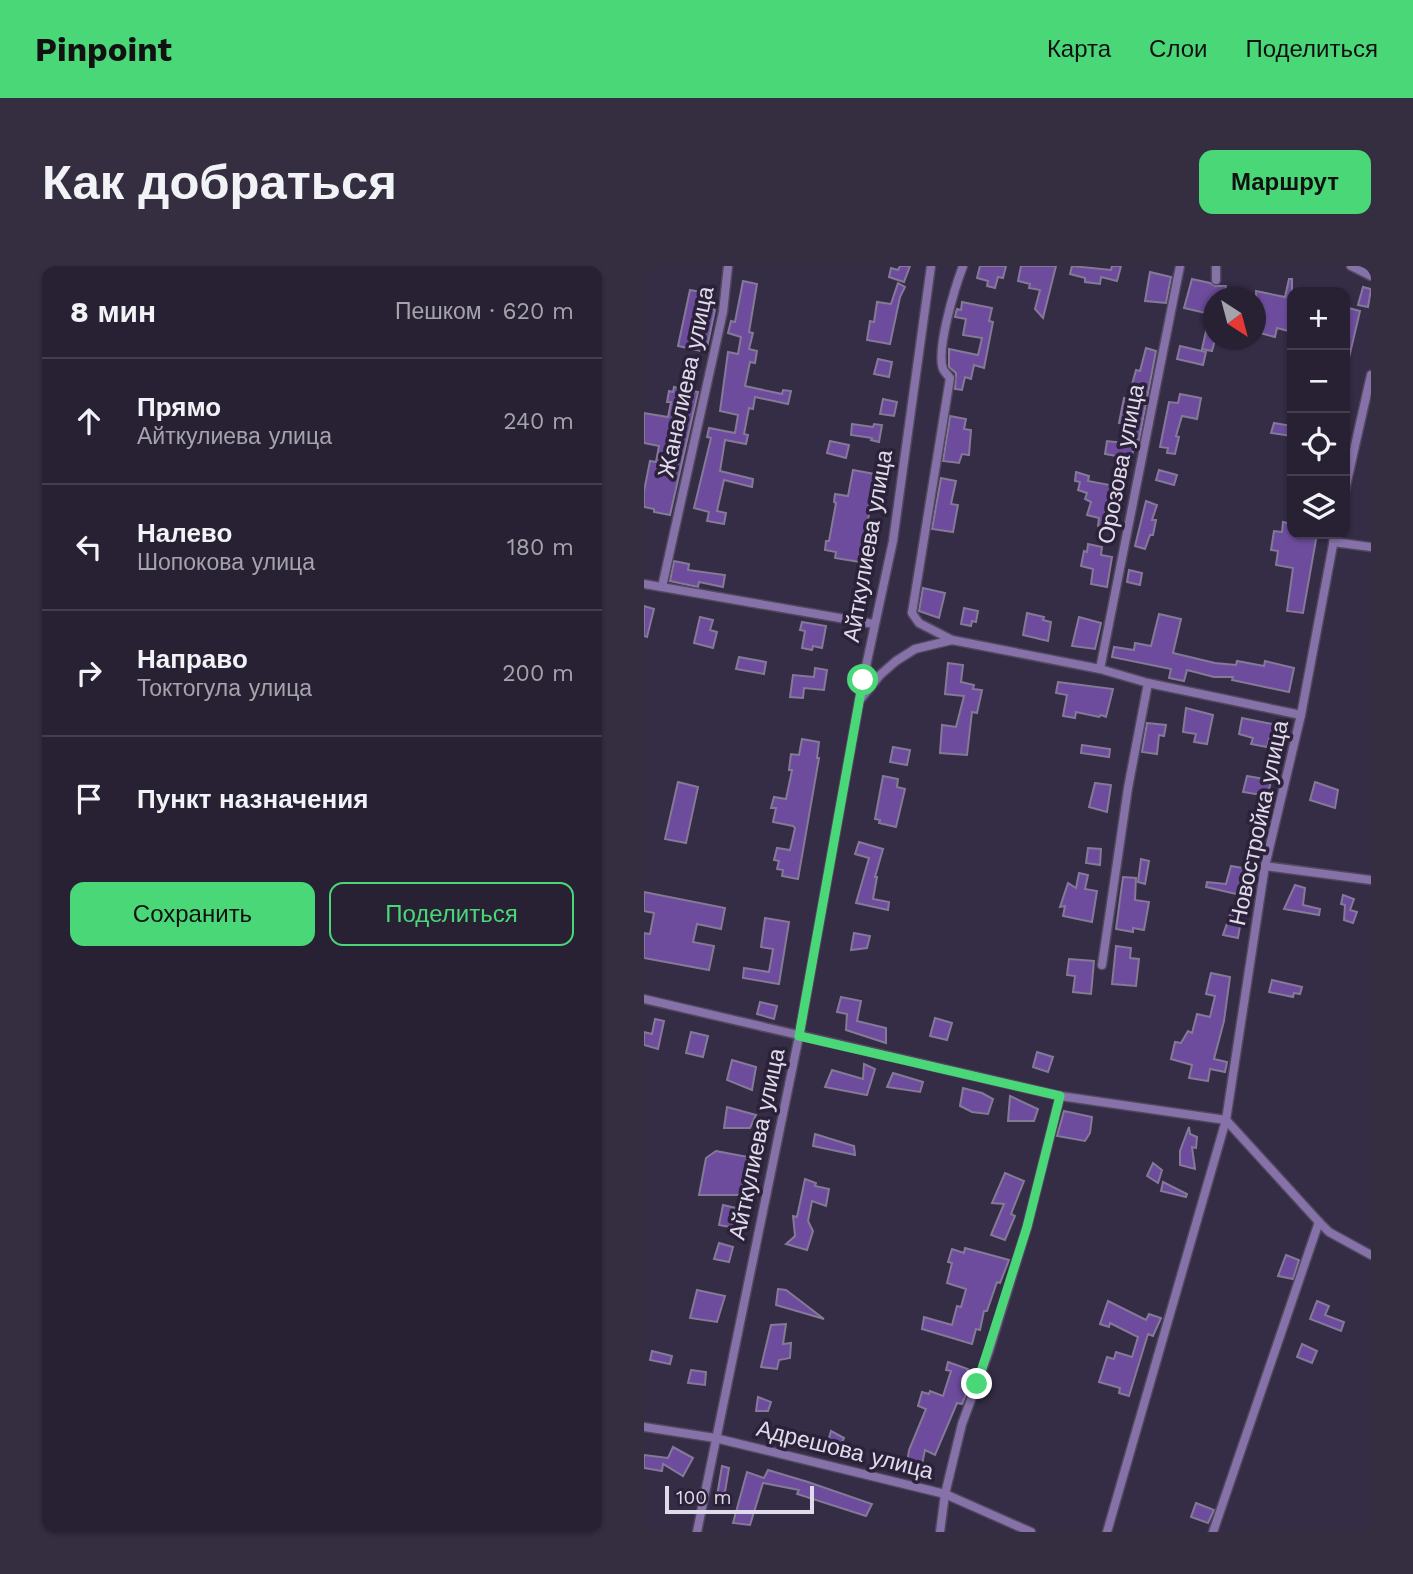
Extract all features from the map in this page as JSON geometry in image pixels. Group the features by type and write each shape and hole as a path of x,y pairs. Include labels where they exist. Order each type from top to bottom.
{"street":[{"name":"Жаналиева улица","path":"662,587 723,312 728,266"},
{"name":"Айткулиева улица","path":"697,1532 799,1036 859,702 893,541 931,266"},
{"path":"963,266 954,289 943,345 943,369 950,378 912,613 919,623 952,640 1100,669 1148,683 1301,715"},
{"name":"Орозова улица","path":"1100,669 1180,266"},
{"path":"1216,266 1216,280"},
{"path":"1351,266 1371,276"},
{"path":"1348,476 1371,375"},
{"name":"Новостройка улица","path":"1107,1532 1226,1121 1265,866 1301,715 1334,539"},
{"path":"1338,539 1371,547"},
{"path":"644,584 874,624"},
{"path":"859,702 880,674 896,661 915,649 952,640"},
{"path":"1102,965 1128,788 1148,683"},
{"path":"1265,866 1371,880"},
{"path":"644,999 1060,1096 1226,1121 1329,1232 1371,1255"},
{"path":"940,1532 962,1424 989,1350 1027,1227 1060,1096"},
{"path":"1213,1532 1319,1222"},
{"name":"Адрешова улица","path":"644,1427 715,1438 946,1494 1031,1532"}],"building":[{"path":"900,266 910,266 904,282 889,277 891,268 898,270"},
{"path":"980,266 1006,266 1003,278 998,277 995,288 987,286 988,281 977,278"},
{"path":"1021,266 1056,266 1043,318 1035,309 1040,290 1029,288 1030,284 1018,281"},
{"path":"1072,266 1111,270 1112,266 1121,266 1117,281 1101,277 1100,284 1085,282 1085,278 1070,274"},
{"path":"1150,272 1171,277 1166,303 1145,301"},
{"path":"1192,279 1215,286 1226,286 1203,287 1203,312 1184,308"},
{"path":"1289,279 1292,279 1292,287 1287,287"},
{"path":"743,281 757,284 749,349 757,351 755,363 750,362 745,386 782,394 783,390 791,391 788,404 755,397 753,409 749,408 744,434 748,435 746,444 725,440 720,471 753,479 752,487 724,480 717,511 726,513 724,524 707,521 709,512 694,508 711,438 707,437 709,428 735,433 738,415 720,411 728,352 738,354 741,337 728,333 731,321 735,322"},
{"path":"898,283 905,287 900,297 890,344 867,340 870,321 874,322 877,302 891,304"},
{"path":"1363,287 1371,289 1368,307 1358,305"},
{"path":"1287,288 1287,331 1277,328 1275,337 1266,335 1266,293 1285,297"},
{"path":"690,290 701,292 698,305 715,310 706,352 678,346"},
{"path":"962,302 992,308 989,321 993,322 984,368 974,365 971,379 965,377 962,390 955,389 956,373 949,367 949,349 978,355 982,338 963,335 966,319 955,317 957,309 961,310"},
{"path":"1350,308 1360,311 1350,354"},
{"path":"1180,346 1206,352 1203,365 1177,359"},
{"path":"1146,348 1156,351 1139,440 1135,439 1131,462 1115,459 1116,456 1105,454 1107,441 1124,443 1128,424 1119,423 1124,398 1128,399 1136,370 1140,371"},
{"path":"878,359 892,362 889,377 874,374"},
{"path":"674,387 698,392 670,515 644,507 650,461 656,462 659,446 644,443 644,413 668,417 671,402 667,402 669,391 673,392"},
{"path":"1180,394 1201,398 1197,419 1182,416 1176,436 1179,437 1175,454 1167,453 1168,448 1160,447 1169,402 1178,403"},
{"path":"883,399 897,402 894,416 880,414"},
{"path":"950,416 966,419 964,429 971,430 969,455 962,454 959,463 943,461"},
{"path":"1274,423 1287,425 1287,435 1271,433"},
{"path":"852,424 873,427 874,424 882,425 879,442 871,440 872,438 851,435"},
{"path":"830,441 849,445 846,458 827,453"},
{"path":"853,470 875,474 872,487 878,488 873,510 870,509 860,562 835,558 836,552 825,550 836,503 835,494 848,496"},
{"path":"1159,470 1177,475 1174,485 1156,480"},
{"path":"1076,472 1089,476 1088,481 1109,485 1111,481 1126,483 1116,529 1098,526 1099,518 1087,515 1091,502 1085,499 1087,493 1078,490 1080,482 1075,481"},
{"path":"941,478 956,481 951,504 958,505 953,532 932,529"},
{"path":"1146,501 1157,505 1152,520 1156,520 1153,535 1150,535 1145,549 1135,546"},
{"path":"1283,522 1287,523 1287,539 1316,539 1303,613 1287,611 1293,568 1276,565 1278,551 1271,550 1274,531 1282,532"},
{"path":"1088,544 1102,547 1101,555 1112,557 1107,587 1091,584 1093,569 1081,566"},
{"path":"674,561 689,564 688,570 725,575 723,587 699,582 698,587 670,581"},
{"path":"1129,570 1142,573 1140,585 1127,582"},
{"path":"923,588 945,593 939,618 919,611"},
{"path":"644,606 654,609 647,637 644,636"},
{"path":"964,608 978,611 976,622 972,621 971,626 961,624"},
{"path":"1027,613 1044,617 1043,620 1051,622 1048,641 1023,635"},
{"path":"1159,614 1181,619 1173,653 1215,663 1236,665 1237,661 1264,666 1265,661 1294,668 1289,692 1232,680 1233,677 1214,677 1187,670 1184,681 1169,678 1171,669 1112,657 1114,647 1134,650 1135,643 1151,646"},
{"path":"700,617 713,620 710,630 717,632 713,648 694,643"},
{"path":"1079,617 1101,623 1095,649 1072,646"},
{"path":"802,622 826,626 822,648 802,648 805,631 800,630"},
{"path":"739,657 766,662 764,674 736,669"},
{"path":"948,663 963,665 961,682 974,685 973,689 982,690 977,713 972,712 967,755 940,753 942,725 956,727 964,696 945,694"},
{"path":"815,668 827,670 824,690 804,688 803,698 790,697 793,675 814,677"},
{"path":"1058,682 1113,689 1106,717 1076,712 1075,718 1063,716 1067,695 1056,693"},
{"path":"1186,708 1213,715 1207,744 1194,742 1196,734 1183,732"},
{"path":"1242,718 1282,726 1278,741 1269,739 1267,747 1251,744 1253,738 1239,734"},
{"path":"1147,723 1166,725 1164,736 1159,735 1157,754 1142,752"},
{"path":"802,739 819,742 819,758 798,879 782,876 783,870 777,869 779,861 774,860 777,848 790,850 795,828 773,822 776,808 771,808 774,797 786,799 792,770 789,770 791,754 799,755"},
{"path":"1082,745 1110,749 1109,757 1081,753"},
{"path":"893,747 910,750 907,765 890,762"},
{"path":"883,776 898,779 897,787 905,789 896,827 879,823 880,820 875,819"},
{"path":"1247,776 1271,780 1268,796 1243,792"},
{"path":"678,782 698,787 686,843 665,839"},
{"path":"1315,782 1338,790 1335,808 1310,800"},
{"path":"1095,783 1111,785 1107,812 1089,807"},
{"path":"859,842 883,849 875,877 873,899 889,902 888,910 856,903 869,858 855,854"},
{"path":"1088,848 1101,849 1100,865 1086,863"},
{"path":"1141,859 1149,861 1145,884 1138,882"},
{"path":"1244,862 1253,864 1245,896 1206,887 1207,882 1226,884 1231,866 1243,868"},
{"path":"1079,873 1088,875 1085,889 1097,891 1092,922 1063,916 1065,906 1060,907 1068,883 1076,888"},
{"path":"1123,877 1136,878 1135,900 1149,902 1144,930 1133,928 1133,932 1116,929"},
{"path":"1295,885 1305,888 1303,905 1320,909 1319,915 1284,909"},
{"path":"644,892 725,908 721,929 697,924 693,942 714,946 709,970 644,958 644,933 650,934 654,913 644,911"},
{"path":"1343,895 1354,899 1350,910 1357,912 1353,923 1344,920 1345,905 1341,904"},
{"path":"1231,912 1242,914 1238,938 1223,935"},
{"path":"765,918 789,922 779,984 743,978 744,968 769,972 773,949 761,947"},
{"path":"854,933 870,936 867,948 851,950"},
{"path":"1116,946 1131,948 1130,958 1139,959 1136,986 1112,984"},
{"path":"1069,959 1094,961 1091,994 1073,992 1075,976 1067,975"},
{"path":"1211,973 1230,977 1224,1021 1214,1059 1227,1062 1225,1072 1210,1069 1208,1081 1189,1078 1192,1065 1171,1059 1175,1042 1181,1043 1188,1031 1192,1033 1197,1014 1210,1017 1215,996 1206,994"},
{"path":"1272,980 1302,987 1300,994 1294,993 1293,997 1269,992"},
{"path":"841,997 861,1001 857,1021 886,1028 886,1043 846,1030 847,1014 837,1012"},
{"path":"760,1002 777,1006 774,1019 757,1014"},
{"path":"935,1018 952,1023 947,1040 930,1036"},
{"path":"655,1019 664,1021 658,1049 644,1045 644,1032 652,1034"},
{"path":"691,1032 708,1036 703,1057 686,1053"},
{"path":"1037,1052 1053,1057 1048,1072 1033,1067"},
{"path":"732,1060 756,1067 752,1090 727,1080"},
{"path":"864,1064 875,1069 867,1095 825,1087 832,1070 863,1079"},
{"path":"893,1073 923,1082 920,1092 887,1087"},
{"path":"963,1088 993,1099 988,1114 972,1112 960,1106"},
{"path":"1010,1096 1038,1109 1034,1121 1008,1121"},
{"path":"727,1107 756,1115 750,1128 724,1128"},
{"path":"1064,1111 1092,1117 1090,1133 1085,1141 1057,1136"},
{"path":"1189,1127 1190,1134 1197,1137 1196,1148 1192,1147 1195,1169 1180,1165 1180,1151"},
{"path":"815,1134 854,1146 855,1155 813,1146"},
{"path":"716,1151 748,1157 742,1195 699,1195 706,1158"},
{"path":"1153,1163 1162,1170 1158,1183 1147,1176"},
{"path":"1005,1173 1024,1181 1011,1214 1015,1216 1005,1240 991,1235 1004,1204 992,1203"},
{"path":"805,1179 816,1183 815,1186 829,1189 826,1206 812,1201 808,1221 813,1231 807,1250 786,1244 795,1236 793,1216 797,1217"},
{"path":"1163,1182 1187,1194 1186,1197 1161,1191"},
{"path":"723,1205 745,1210 740,1229 719,1225"},
{"path":"719,1243 733,1247 729,1262 714,1259"},
{"path":"965,1248 1009,1260 1000,1283 997,1282 987,1311 984,1311 980,1330 976,1329 972,1344 922,1329 924,1317 952,1325 957,1306 961,1307 966,1289 947,1283 952,1263 948,1262 952,1249 964,1253"},
{"path":"1286,1255 1299,1260 1293,1279 1278,1276"},
{"path":"778,1289 786,1290 824,1319 776,1305"},
{"path":"697,1290 725,1296 717,1322 690,1318"},
{"path":"1108,1301 1146,1320 1149,1314 1161,1318 1153,1336 1148,1334 1129,1396 1119,1393 1120,1388 1099,1382 1107,1357 1114,1359 1116,1352 1132,1357 1138,1337 1110,1323 1109,1327 1100,1324"},
{"path":"1317,1301 1329,1306 1325,1315 1344,1322 1341,1331 1310,1319"},
{"path":"786,1324 783,1344 791,1343 790,1358 779,1360 777,1369 761,1367 771,1325"},
{"path":"1302,1344 1317,1351 1312,1363 1297,1357"},
{"path":"652,1351 672,1356 670,1364 650,1360"},
{"path":"948,1362 968,1369 962,1387 968,1389 962,1404 957,1403 935,1455 925,1450 921,1469 907,1464 909,1450 926,1409 918,1406 922,1392 929,1394 930,1391 943,1396 951,1371 946,1370"},
{"path":"691,1370 706,1372 705,1385 688,1383"},
{"path":"758,1397 771,1402 768,1411 756,1411"},
{"path":"831,1431 844,1438 839,1449 827,1445"},
{"path":"673,1447 693,1458 683,1476 663,1464 662,1471 644,1468 644,1455 668,1458"},
{"path":"722,1466 729,1468 724,1498 717,1496"},
{"path":"768,1470 872,1504 866,1516 797,1494 799,1490 763,1483 750,1525 733,1523 747,1472 764,1478"},
{"path":"1196,1503 1214,1510 1208,1523 1191,1517"}],"route":[{"path":"863,680 799,1036 1060,1096 1027,1227 977,1384"}]}
